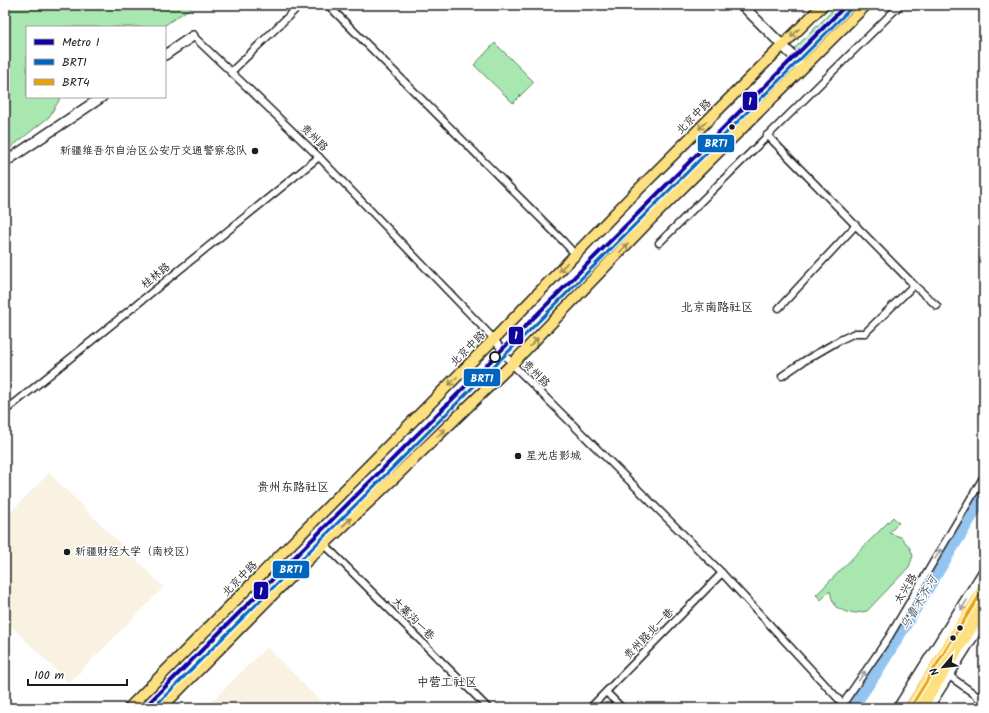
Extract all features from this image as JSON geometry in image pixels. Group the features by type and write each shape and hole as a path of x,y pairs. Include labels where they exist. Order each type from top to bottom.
{"highway":[{"path":"910,708 984,588"},
{"path":"921,708 984,607"}],"main road":[{"name":"北京中路","path":"129,708 494,339 626,202 822,5"},
{"path":"161,708 294,573 512,364 650,221 866,5"}],"street":[{"path":"231,72 300,5"},
{"path":"328,5 575,254"},
{"path":"734,5 780,47 798,61 802,70"},
{"path":"742,5 780,47"},
{"path":"659,243 900,5"},
{"path":"166,54 193,36"},
{"name":"贵州路","path":"193,36 319,158 494,339 512,364 722,573 844,706"},
{"path":"5,162 101,98"},
{"path":"767,135 914,285 937,306"},
{"name":"桂林路","path":"5,411 319,158"},
{"path":"779,308 856,226"},
{"path":"782,376 840,340 855,333 865,334 914,285"},
{"name":"太兴路","path":"844,706 889,637 984,476"},
{"name":"大寨沟一巷","path":"324,544 488,708"},
{"path":"898,708 984,572"},
{"name":"贵州路北一巷","path":"590,708 722,573"},
{"path":"928,708 984,619"},
{"path":"948,676 982,701 984,691"},
{"path":"606,692 622,708"}],"shaded area":[{"name":"新疆财经大学（南校区）","path":"49,473 164,587 69,683 5,620 5,518"},
{"path":"267,647 320,701 313,708 205,708"}],"green space":[{"path":"5,5 195,5 164,26 26,26 26,98 60,98 49,117 5,152"},
{"path":"838,5 855,5 800,60 792,51"},
{"path":"495,43 534,82 513,103 474,65"},
{"path":"893,517 899,523 889,533 901,537 910,548 913,556 909,567 867,611 856,613 846,612 836,607 830,591 821,600 816,595"}],"waterway":[{"name":"乌鲁木齐河","path":"852,708 876,673 984,496"}],"metro line":[{"name":"1","path":"144,708 846,5"}],"transit line":[{"name":"BRT1","path":"153,708 854,5"},
{"name":"BRT4","path":"910,708 984,588"}],"place":[{"name":"新疆维吾尔自治区公安厅交通警察总队","path":"255,151"},
{"name":"星光店影城","path":"518,456"},
{"name":"新疆财经大学（南校区）","path":"67,552"}],"district":[{"name":"北京南路社区","path":"717,307"},
{"name":"贵州东路社区","path":"293,487"},
{"name":"中营工社区","path":"447,682"}]}
